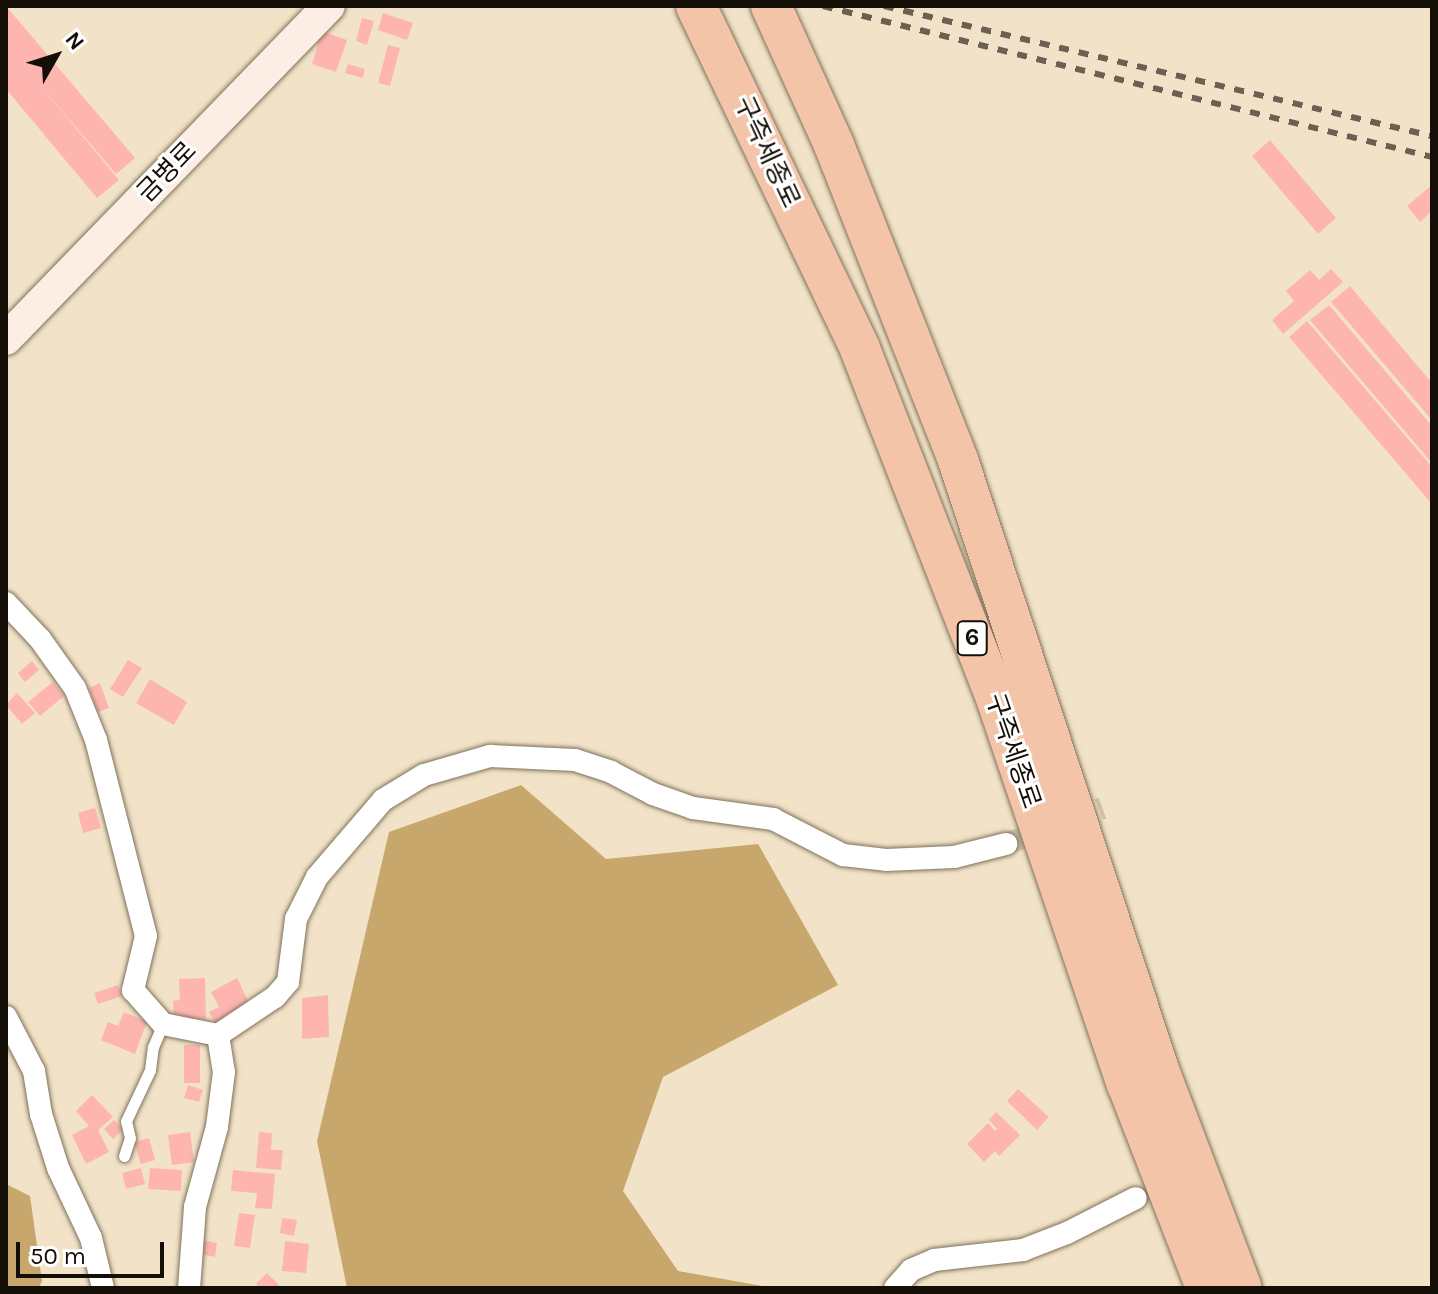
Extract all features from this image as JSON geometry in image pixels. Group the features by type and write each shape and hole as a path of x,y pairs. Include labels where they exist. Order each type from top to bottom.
{"highway":[{"name":"구즉세종로","path":"696,6 860,349 996,698 1127,1084 1206,1288"},
{"name":"구즉세종로","path":"771,6 834,145 958,460 1159,1070 1242,1288"}],"street":[{"name":"금병로","path":"6,339 329,6"},
{"path":"6,603 40,639 75,688 96,740 146,936 133,990 163,1024 218,1035 275,997 288,982 296,919 317,877 383,800 424,775 490,756 575,760 693,808 773,819 843,855 886,860 954,857 1006,844"},
{"path":"6,1017 34,1071 41,1114 58,1168 91,1238 103,1288"},
{"path":"189,1288 195,1207 217,1127 224,1072 218,1035"},
{"path":"895,1288 911,1270 934,1260 1023,1250 1067,1233 1136,1198"}],"lane":[{"path":"124,1156 130,1138 126,1121 150,1070 153,1047 163,1024"}],"shaded area":[{"path":"521,785 606,859 758,844 838,985 663,1077 623,1191 678,1271 774,1288 347,1288 317,1141 389,832"},
{"path":"6,1184 30,1196 42,1281 39,1288 6,1288"}],"building":[{"path":"6,6 135,158 116,174 39,84 119,180 97,198 6,89"},
{"path":"383,13 413,23 407,40 378,30"},
{"path":"362,18 374,21 367,45 356,41"},
{"path":"322,31 347,40 336,72 312,64"},
{"path":"388,45 400,48 390,86 378,83"},
{"path":"348,64 365,69 363,78 345,73"},
{"path":"1270,140 1336,218 1318,234 1252,156"},
{"path":"1432,185 1432,211 1420,222 1407,206"},
{"path":"1331,269 1343,282 1283,334 1272,320 1294,301 1286,291 1310,270 1319,280"},
{"path":"1350,286 1432,383 1432,420 1331,302"},
{"path":"1329,305 1432,426 1432,463 1310,320"},
{"path":"1307,321 1432,467 1432,504 1289,337"},
{"path":"128,660 142,668 123,697 110,689"},
{"path":"32,661 39,670 25,682 18,673"},
{"path":"150,679 187,702 174,725 136,703"},
{"path":"53,682 64,696 40,716 28,702"},
{"path":"100,683 109,708 98,712 89,688"},
{"path":"17,693 35,713 22,724 6,705"},
{"path":"95,808 101,828 83,833 78,813"},
{"path":"205,978 206,1019 174,1020 173,1001 180,1000 179,979"},
{"path":"237,978 250,1005 215,1023 209,1012 219,1007 211,992"},
{"path":"118,985 122,996 98,1004 94,993"},
{"path":"328,995 329,1037 302,1039 302,998"},
{"path":"124,1012 147,1022 135,1054 101,1040 108,1022 118,1026"},
{"path":"184,1045 200,1045 200,1083 184,1083"},
{"path":"188,1085 203,1090 199,1102 184,1098"},
{"path":"1018,1089 1049,1117 1037,1130 1007,1101"},
{"path":"92,1095 113,1117 98,1130 109,1152 86,1164 72,1135 89,1126 76,1111"},
{"path":"996,1112 1020,1135 999,1156 995,1151 984,1162 967,1144 988,1123 995,1131 997,1129 989,1120"},
{"path":"114,1120 123,1130 113,1139 104,1129"},
{"path":"190,1132 194,1162 172,1165 168,1135"},
{"path":"259,1132 272,1133 271,1150 283,1150 281,1170 256,1168"},
{"path":"149,1138 155,1160 141,1164 134,1142"},
{"path":"141,1168 145,1184 126,1189 122,1173"},
{"path":"150,1168 182,1170 181,1191 148,1189"},
{"path":"233,1170 275,1174 272,1209 255,1208 257,1193 231,1191"},
{"path":"239,1213 255,1215 250,1248 234,1246"},
{"path":"282,1218 297,1220 294,1236 280,1233"},
{"path":"197,1239 217,1243 215,1257 195,1253"},
{"path":"285,1241 309,1244 306,1273 282,1271"},
{"path":"267,1273 282,1288 259,1288 256,1284"}],"tunnel":[{"path":"1006,844 1103,808"}],"railway":[{"path":"823,6 1432,157"},
{"path":"884,6 1432,136"}]}
